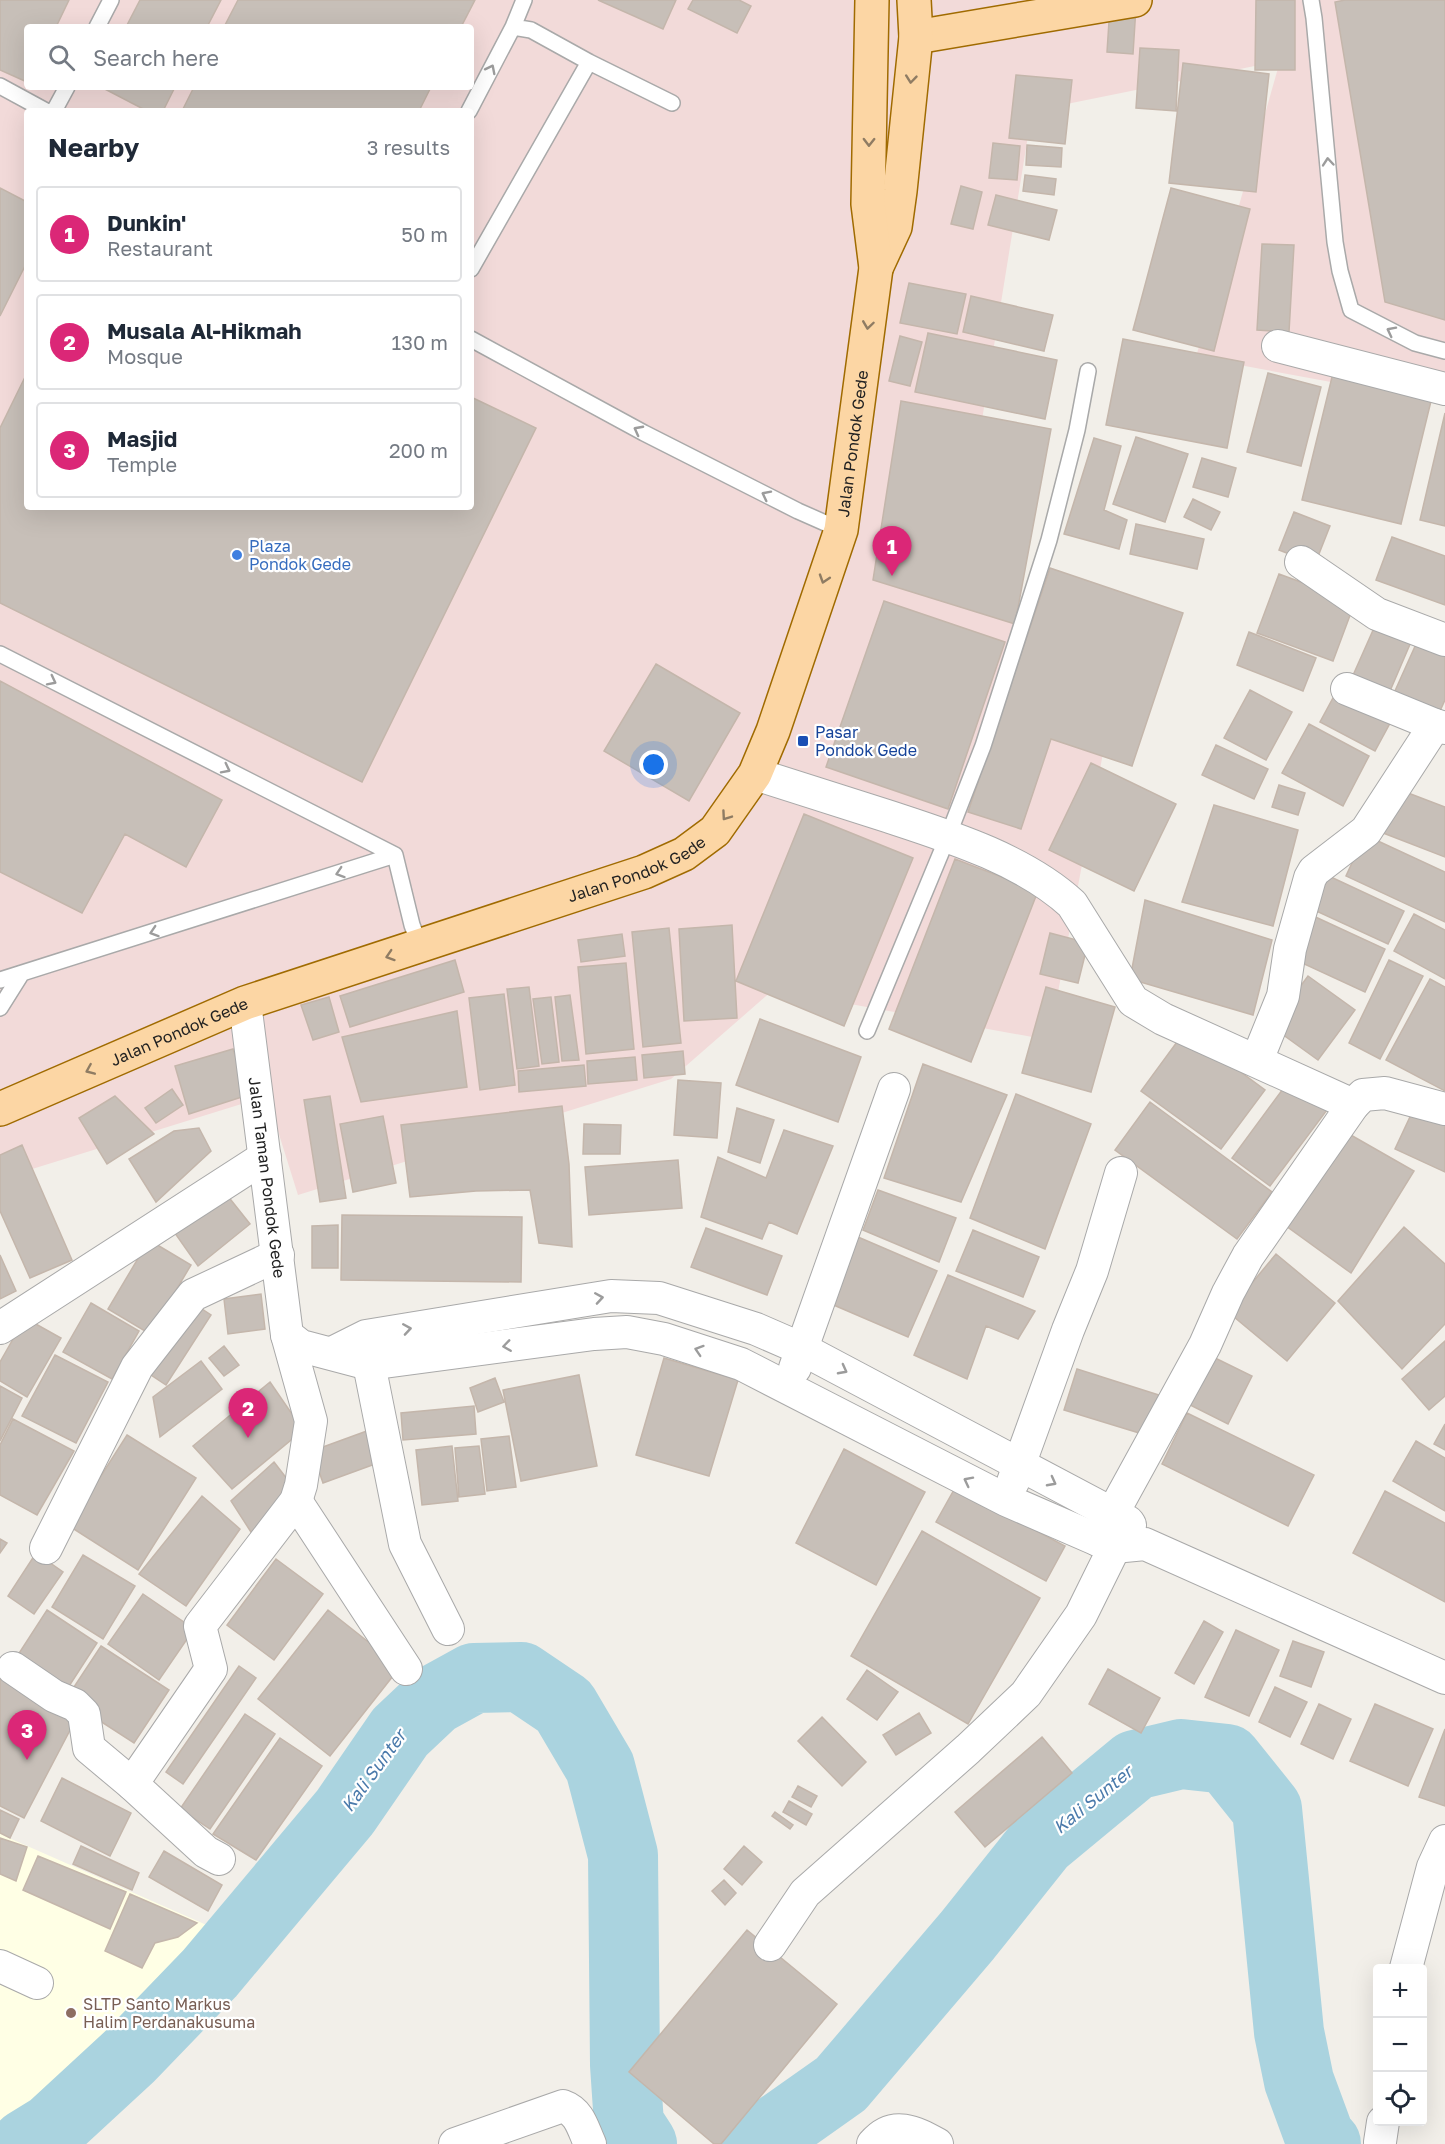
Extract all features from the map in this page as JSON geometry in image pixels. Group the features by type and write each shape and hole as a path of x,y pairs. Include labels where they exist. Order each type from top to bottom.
{"main road":[{"name":"Jalan Pondok Gede","path":"0,1109 245,1003 644,872 684,854 715,831 755,774 773,731 841,530 876,267 868,204 872,0"},
{"name":"Jalan Pondok Gede","path":"876,267 895,227 916,37 914,0"},
{"path":"916,37 1135,0"}],"street":[{"path":"1278,346 1445,389"},
{"path":"1301,562 1377,614 1445,640"},
{"path":"1257,1060 1282,996 1290,949 1310,878 1314,871 1366,831 1440,727 1347,689"},
{"path":"755,774 948,836 1018,867 1063,895 1072,904 1133,1001 1163,1019 1353,1105"},
{"name":"Jalan Taman Pondok Gede","path":"245,1003 278,1255 311,1421 301,1485 296,1502"},
{"path":"787,1387 894,1089"},
{"path":"770,1946 805,1893 968,1749 1026,1694 1081,1615 1228,1293 1248,1256 1353,1105 1363,1095 1385,1093 1445,1109"},
{"path":"0,1328 265,1157"},
{"path":"1006,1500 1092,1271 1121,1173"},
{"path":"46,1548 137,1367 193,1295 278,1255"},
{"path":"367,1350 611,1296 659,1298 756,1329 802,1349 1020,1465 1119,1533"},
{"path":"741,1364 756,1329"},
{"path":"294,1340 332,1353 627,1332 664,1339 741,1364 1006,1500 1119,1533 1445,1678"},
{"path":"367,1350 405,1544 448,1629"},
{"path":"876,1435 898,1400"},
{"path":"132,1784 211,1669 200,1626 296,1502 406,1669"},
{"path":"13,1668 54,1696 75,1705 84,1714 89,1748 206,1852 219,1860"},
{"path":"1407,1964 1433,1867 1445,1841"},
{"path":"0,1966 37,1983"},
{"path":"455,2144 563,2106 572,2109 578,2116 590,2144"},
{"path":"873,2144 876,2140 896,2130 913,2131 937,2144"}],"lane":[{"path":"99,24 111,0"},
{"path":"471,108 513,27 524,0"},
{"path":"1311,0 1316,30 1335,242 1351,310 1415,343 1445,351"},
{"path":"513,27 531,30 672,103"},
{"path":"474,263 590,62"},
{"path":"0,86 40,108"},
{"path":"56,108 65,90"},
{"path":"474,341 644,433 798,511 841,530"},
{"path":"867,1031 983,746 1049,540 1077,430 1088,372"},
{"path":"0,654 395,855 412,925 420,946"},
{"path":"0,980 395,855"},
{"path":"0,1008 22,973"}],"shaded area":[{"path":"0,0 1445,0 1445,403 1196,357 1280,61 1032,111 953,599 1126,631 1049,1040 773,990 671,1079 298,1195 267,1096 0,1179"},
{"name":"SLTP Santo Markus Halim Perdanakusuma","path":"0,1834 227,1934 56,2093 0,2126"}],"building":[{"path":"0,0 69,0 57,24 24,24 24,81 0,70"},
{"path":"140,0 221,0 209,24 128,24"},
{"path":"238,0 475,0 463,24 226,24"},
{"path":"598,0 676,0 663,29"},
{"path":"693,0 739,0 751,6 737,33 688,9"},
{"path":"1256,0 1295,0 1295,70 1255,70"},
{"path":"1345,0 1445,0 1445,320 1385,302 1335,2"},
{"path":"1110,6 1136,7 1133,54 1107,52"},
{"path":"1140,48 1179,50 1176,111 1136,108"},
{"path":"1183,63 1269,74 1256,192 1169,183"},
{"path":"1016,75 1072,80 1065,144 1009,138"},
{"path":"107,90 174,90 164,108 141,108"},
{"path":"192,90 430,90 420,108 184,108"},
{"path":"993,143 1020,146 1017,180 989,178"},
{"path":"1027,145 1062,148 1061,167 1026,165"},
{"path":"1025,175 1056,179 1054,195 1023,191"},
{"path":"961,186 982,192 973,229 951,224"},
{"path":"0,188 24,200 24,268 0,316"},
{"path":"1171,188 1250,209 1214,351 1133,330"},
{"path":"996,195 1057,210 1049,240 988,225"},
{"path":"1262,244 1294,245 1289,332 1257,330"},
{"path":"909,283 966,294 957,334 900,323"},
{"path":"971,296 1053,315 1044,351 963,332"},
{"path":"928,333 1057,360 1045,419 915,392"},
{"path":"900,336 922,342 910,386 889,381"},
{"path":"1123,339 1244,362 1227,448 1106,425"},
{"path":"1268,373 1321,387 1301,466 1247,452"},
{"path":"1333,373 1432,397 1401,524 1302,500"},
{"name":"Plaza Pondok Gede","path":"24,379 24,510 474,510 474,398 536,428 362,782 0,603 0,428"},
{"path":"901,401 1051,429 1015,624 873,580"},
{"path":"1445,413 1445,526 1420,520"},
{"path":"1136,437 1188,454 1165,522 1113,504"},
{"path":"1094,438 1121,446 1104,510 1127,520 1119,549 1064,534"},
{"path":"1202,458 1236,468 1228,497 1193,487"},
{"path":"1193,499 1220,512 1211,530 1184,517"},
{"path":"1294,512 1330,526 1315,564 1279,550"},
{"path":"1136,524 1204,539 1197,569 1130,554"},
{"path":"1392,537 1445,556 1445,605 1376,580"},
{"path":"1050,568 1183,613 1132,766 1051,739 1021,829 968,812"},
{"path":"1279,574 1355,602 1333,661 1257,633"},
{"path":"884,601 1005,642 948,809 826,767"},
{"path":"1378,619 1414,635 1387,698 1350,682"},
{"path":"1249,632 1316,658 1303,691 1237,665"},
{"path":"1421,633 1445,644 1445,700 1439,713 1394,693"},
{"path":"656,664 740,713 689,801 604,751"},
{"path":"0,681 222,800 186,867 125,834 82,913 0,872"},
{"path":"1340,685 1395,714 1375,751 1320,722"},
{"path":"1250,690 1292,712 1266,760 1224,738"},
{"path":"1309,724 1369,756 1343,806 1282,773"},
{"path":"1216,745 1268,769 1254,799 1202,775"},
{"path":"1091,763 1176,804 1134,891 1049,850"},
{"path":"1279,785 1305,793 1298,815 1272,807"},
{"path":"1395,788 1445,807 1445,857 1378,831"},
{"path":"1214,805 1298,830 1273,926 1182,902"},
{"path":"804,814 913,858 844,1026 736,981"},
{"path":"1365,835 1445,872 1445,922 1346,876"},
{"path":"955,859 1038,891 971,1062 889,1029"},
{"path":"1318,871 1404,911 1388,944 1303,905"},
{"path":"1145,900 1272,940 1253,1015 1130,979"},
{"path":"1309,914 1385,949 1365,992 1289,957"},
{"path":"1414,914 1445,930 1445,979 1394,951"},
{"path":"732,925 737,1018 684,1021 679,929"},
{"path":"669,928 681,1043 643,1047 632,932"},
{"path":"1050,933 1088,943 1078,983 1040,974"},
{"path":"622,934 625,956 581,962 578,940"},
{"path":"455,960 464,992 350,1027 340,996"},
{"path":"1389,960 1423,976 1380,1059 1349,1043"},
{"path":"626,963 634,1049 586,1054 578,967"},
{"path":"1308,976 1355,1010 1318,1060 1271,1026"},
{"path":"1430,979 1445,987 1445,1091 1386,1060"},
{"path":"529,987 539,1066 517,1069 507,989"},
{"path":"1046,987 1115,1007 1091,1092 1022,1073"},
{"path":"504,994 515,1085 480,1090 469,998"},
{"path":"570,995 579,1060 562,1061 555,997"},
{"path":"329,997 339,1032 313,1040 301,1005"},
{"path":"551,997 559,1062 542,1064 533,999"},
{"path":"457,1011 467,1087 361,1102 342,1037"},
{"path":"760,1019 861,1057 838,1122 736,1085"},
{"path":"1185,1031 1265,1090 1221,1149 1141,1091"},
{"path":"233,1049 248,1095 189,1114 175,1066"},
{"path":"683,1051 685,1074 644,1078 642,1055"},
{"path":"635,1057 637,1080 588,1084 587,1061"},
{"path":"923,1064 1007,1095 961,1202 884,1178"},
{"path":"584,1065 586,1086 519,1092 518,1071"},
{"path":"1291,1078 1330,1106 1270,1186 1232,1158"},
{"path":"678,1080 721,1083 717,1138 674,1135"},
{"path":"172,1089 183,1105 156,1123 145,1108"},
{"path":"1016,1094 1091,1124 1045,1249 970,1218"},
{"path":"115,1096 154,1134 107,1164 79,1118"},
{"path":"330,1096 346,1198 320,1202 304,1100"},
{"path":"1150,1102 1272,1192 1237,1239 1115,1150"},
{"path":"1416,1104 1445,1118 1445,1172 1395,1149"},
{"path":"562,1106 569,1164 572,1247 539,1243 530,1190 476,1191 410,1197 401,1125"},
{"path":"737,1108 774,1120 760,1163 728,1152"},
{"path":"383,1116 396,1183 353,1192 340,1124"},
{"path":"584,1124 621,1125 620,1154 583,1154"},
{"path":"199,1128 211,1151 156,1202 129,1159 174,1131"},
{"path":"784,1130 833,1146 797,1234 769,1222 762,1239 701,1217 718,1157 766,1178"},
{"path":"1342,1130 1414,1171 1351,1273 1282,1223"},
{"path":"22,1145 72,1260 30,1278 0,1211 0,1155"},
{"path":"678,1160 682,1208 589,1215 585,1167"},
{"path":"223,1190 250,1224 198,1266 172,1229"},
{"path":"878,1190 956,1218 939,1262 863,1230"},
{"path":"342,1215 522,1217 521,1282 341,1280"},
{"path":"338,1225 338,1268 312,1268 312,1226"},
{"path":"1404,1227 1445,1264 1445,1324 1402,1369 1338,1301"},
{"path":"706,1228 782,1256 767,1295 691,1267"},
{"path":"973,1230 1039,1257 1023,1297 956,1271"},
{"path":"858,1237 937,1271 908,1337 829,1303"},
{"path":"149,1240 191,1265 150,1334 108,1309"},
{"path":"1276,1254 1335,1303 1287,1361 1228,1312"},
{"path":"0,1255 16,1291 0,1299"},
{"path":"948,1275 1035,1311 1018,1339 986,1326 967,1379 914,1355"},
{"path":"261,1294 265,1329 228,1334 224,1299"},
{"path":"91,1303 139,1331 112,1379 63,1352"},
{"path":"196,1305 211,1315 166,1385 151,1375"},
{"path":"25,1318 61,1338 27,1397 0,1381 0,1362"},
{"path":"1445,1341 1445,1396 1429,1410 1402,1379"},
{"path":"224,1346 239,1365 224,1376 209,1358"},
{"path":"55,1355 108,1382 76,1443 22,1416"},
{"path":"1209,1355 1252,1376 1228,1424 1186,1403"},
{"path":"664,1358 738,1380 709,1476 636,1455"},
{"path":"201,1361 222,1389 160,1437 153,1397"},
{"path":"1077,1369 1162,1396 1149,1436 1064,1410"},
{"path":"579,1375 597,1466 521,1481 503,1390"},
{"path":"495,1378 504,1402 478,1412 470,1388"},
{"path":"270,1382 303,1430 232,1489 193,1446"},
{"path":"0,1386 22,1398 0,1441"},
{"path":"474,1406 476,1434 403,1440 401,1413"},
{"path":"1187,1413 1314,1475 1288,1526 1162,1464"},
{"path":"13,1419 74,1451 37,1515 0,1495 0,1445"},
{"path":"1445,1424 1445,1450 1434,1444"},
{"path":"375,1428 386,1460 323,1483 312,1451"},
{"path":"127,1435 196,1478 138,1570 69,1526"},
{"path":"509,1436 516,1487 487,1491 481,1439"},
{"path":"1416,1441 1445,1458 1445,1511 1393,1481"},
{"path":"452,1446 458,1501 422,1505 416,1450"},
{"path":"479,1446 485,1494 459,1497 455,1448"},
{"path":"844,1449 925,1492 876,1585 796,1543"},
{"path":"274,1462 297,1492 251,1532 231,1501"},
{"path":"955,1488 1065,1546 1046,1581 936,1522"},
{"path":"1385,1491 1445,1523 1445,1602 1353,1553"},
{"path":"202,1496 240,1529 186,1606 139,1574"},
{"path":"922,1531 1040,1598 968,1724 851,1656"},
{"path":"0,1539 7,1543 0,1553"},
{"path":"36,1553 63,1572 34,1614 8,1596"},
{"path":"83,1555 135,1586 103,1639 52,1607"},
{"path":"276,1559 323,1594 274,1660 227,1625"},
{"path":"143,1594 194,1629 159,1680 108,1644"},
{"path":"47,1610 97,1643 64,1694 14,1661"},
{"path":"328,1610 400,1667 330,1756 258,1699"},
{"path":"1204,1621 1223,1632 1194,1684 1175,1673"},
{"path":"1236,1630 1279,1650 1249,1716 1205,1697"},
{"path":"1293,1641 1324,1652 1311,1687 1280,1676"},
{"path":"101,1646 169,1690 134,1743 66,1699"},
{"path":"239,1666 256,1678 183,1784 166,1772"},
{"path":"1108,1669 1160,1698 1141,1733 1089,1704"},
{"path":"867,1670 898,1692 877,1720 847,1699"},
{"path":"3,1674 79,1713 24,1818 0,1806 0,1679"},
{"path":"1275,1687 1307,1702 1290,1737 1259,1722"},
{"path":"1319,1704 1351,1719 1333,1759 1301,1744"},
{"path":"1375,1704 1433,1729 1408,1786 1350,1761"},
{"path":"919,1713 931,1733 896,1755 883,1735"},
{"path":"245,1714 275,1734 210,1829 180,1809"},
{"path":"822,1717 866,1762 842,1786 798,1741"},
{"path":"1445,1729 1445,1806 1419,1797"},
{"path":"1042,1737 1072,1773 985,1847 955,1812"},
{"path":"280,1738 322,1766 256,1860 213,1834"},
{"path":"62,1778 131,1813 110,1856 41,1821"},
{"path":"798,1786 817,1796 811,1807 792,1797"},
{"path":"789,1801 812,1814 806,1825 783,1812"},
{"path":"0,1810 19,1819 10,1838 0,1833"},
{"path":"775,1812 793,1825 790,1829 772,1816"},
{"path":"0,1838 27,1847 16,1881 0,1874"},
{"path":"81,1846 139,1873 132,1890 73,1864"},
{"path":"744,1846 762,1862 742,1885 724,1869"},
{"path":"164,1851 222,1885 208,1911 149,1877"},
{"path":"38,1856 126,1892 110,1929 23,1890"},
{"path":"724,1880 736,1893 725,1905 712,1891"},
{"path":"130,1894 197,1923 178,1937 155,1943 142,1968 105,1951"},
{"path":"747,1930 837,2004 721,2144 714,2144 629,2072"}],"waterway":[{"name":"Kali Sunter","path":"26,2144 52,2128 130,2056 210,1973 345,1812 400,1732 434,1700 474,1678 521,1677 564,1706 600,1767 623,1855 625,2065 629,2124 642,2144"},
{"name":"Kali Sunter","path":"756,2144 841,2084 967,1936 1042,1842 1135,1765 1181,1754 1227,1759 1267,1809 1289,2032 1299,2081 1320,2138 1326,2144"}],"place":[{"name":"Plaza Pondok Gede","path":"237,555"},
{"name":"Dunkin'","path":"892,576"},
{"name":"Pasar Pondok Gede","path":"803,741"},
{"name":"Musala Al-Hikmah","path":"248,1438"},
{"name":"Masjid","path":"27,1760"},
{"name":"SLTP Santo Markus Halim Perdanakusuma","path":"71,2013"}]}
